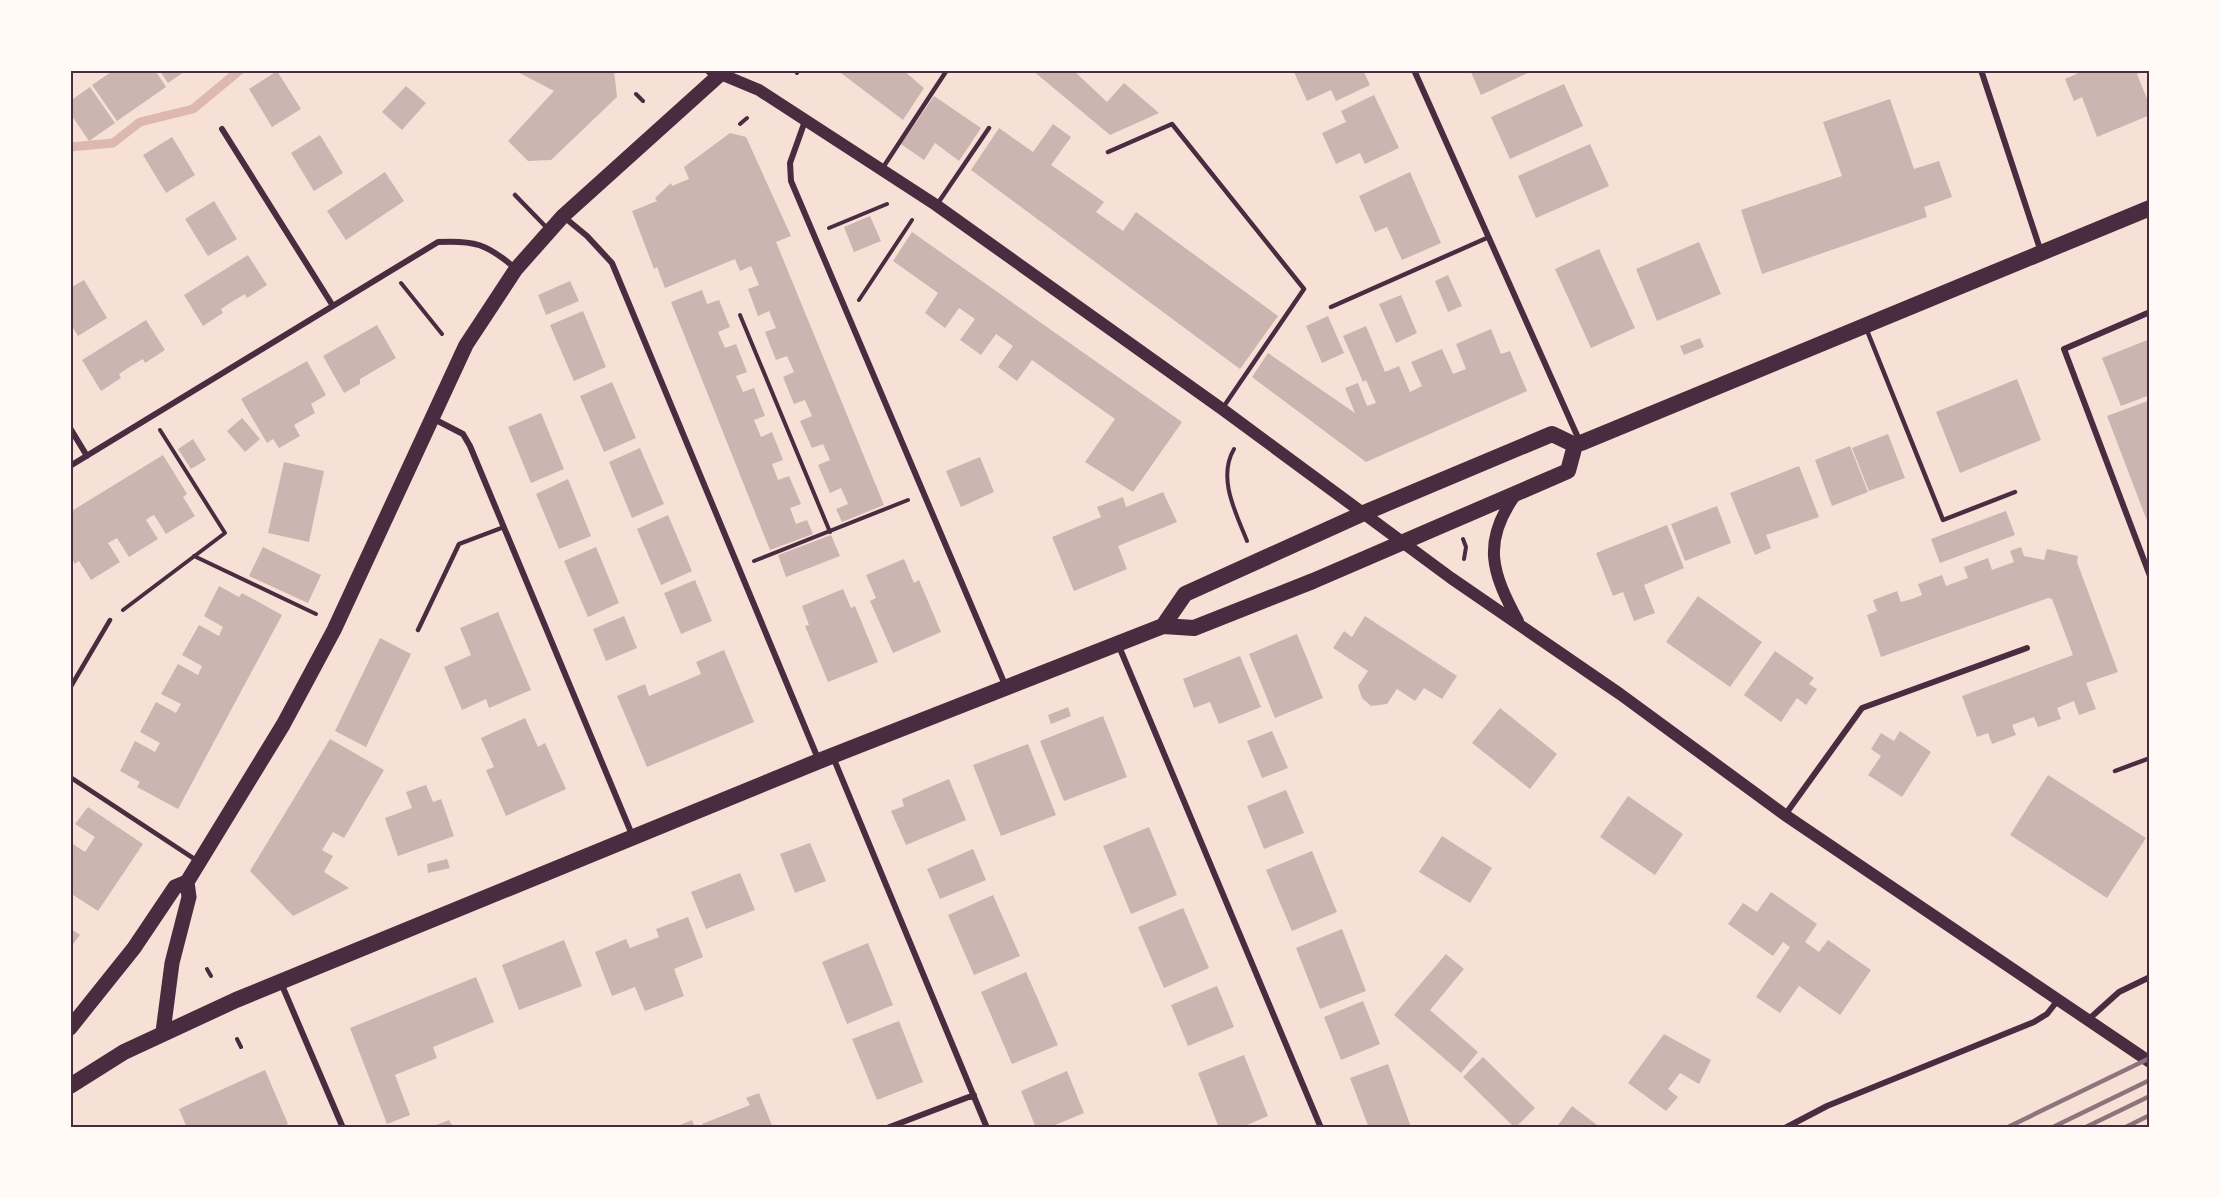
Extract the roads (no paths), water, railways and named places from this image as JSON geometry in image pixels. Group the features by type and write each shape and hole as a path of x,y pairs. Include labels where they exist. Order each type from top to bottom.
{"highway":[{"path":"1163,626 1185,594 1364,513 1552,434 1578,444 2150,208"},
{"path":"70,1086 124,1052 163,1032 826,759 1163,626 1194,628 1402,543 1568,471 1578,444"}],"main road":[{"path":"163,1032 174,953 189,897 187,882 283,725 334,630 466,345 516,269 563,216 719,72 759,90 936,205 1222,409 1402,543 1785,815 2150,1062"},
{"path":"1516,493 1501,515 1493,552 1495,572 1520,625"},
{"path":"70,1028 134,948 175,887 187,882"}],"street":[{"path":"1414,70 1578,444"},
{"path":"1981,70 2042,252"},
{"path":"805,121 790,163 789,174 1006,687"},
{"path":"222,129 333,306"},
{"path":"563,216 587,236 612,263 738,567 826,759 987,1128"},
{"path":"70,466 438,242 468,241 494,249 516,269"},
{"path":"2150,312 2064,349 2150,576"},
{"path":"432,418 463,434 504,526 634,838"},
{"path":"70,428 87,456"},
{"path":"1118,644 1321,1128"},
{"path":"1785,815 1862,708 2027,648"},
{"path":"2089,1019 2119,992 2150,976"},
{"path":"281,982 343,1128"},
{"path":"1785,1128 1827,1106 2034,1022 2047,1014 2059,999"},
{"path":"887,1128 974,1095"}],"lane":[{"path":"882,169 947,70"},
{"path":"1108,152 1172,124 1304,289 1222,409"},
{"path":"936,205 989,128"},
{"path":"515,195 550,231"},
{"path":"1331,307 1489,237"},
{"path":"1865,325 1943,520 2015,492"},
{"path":"418,630 459,544 504,526"},
{"path":"70,687 110,620"},
{"path":"2115,771 2150,758"},
{"path":"70,777 198,862"}],"waterway":[{"path":"70,147 113,143 140,122 193,109 240,70"}],"railway":[{"path":"2006,1128 2150,1058"},
{"path":"2051,1128 2150,1080"},
{"path":"2084,1128 2150,1096"},
{"path":"2124,1128 2150,1115"}]}
